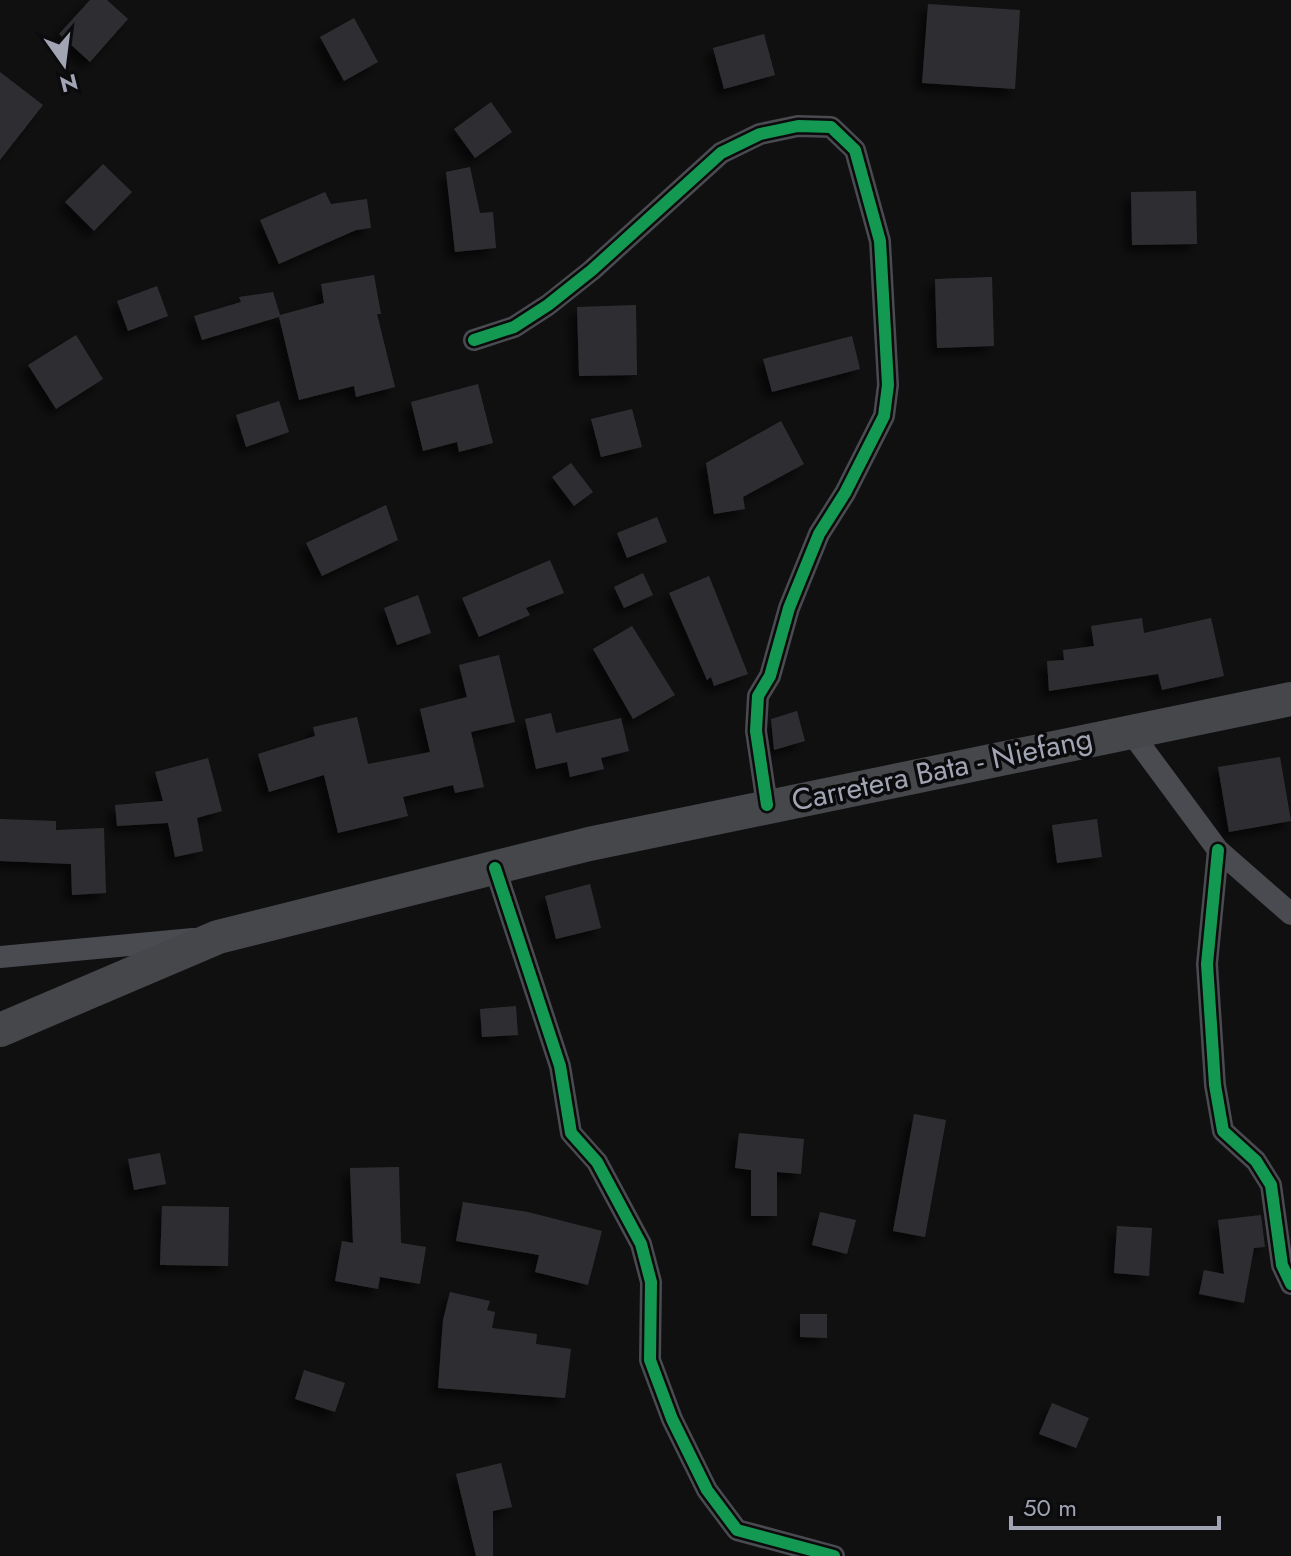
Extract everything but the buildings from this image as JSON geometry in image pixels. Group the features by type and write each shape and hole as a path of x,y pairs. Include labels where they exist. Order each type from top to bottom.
{"main road":[{"name":"Carretera Bata - Niefang","path":"0,1030 218,937 767,805 1291,699"}],"street":[{"path":"474,340 514,327 548,305 592,270 721,153 760,134 798,126 831,127 855,150 880,241 888,385 884,416 845,493 819,534 789,608 770,676 758,696 756,731 767,805"},
{"path":"1130,731 1218,850 1291,914"},
{"path":"1218,850 1207,964 1223,1131 1256,1161 1271,1185 1282,1265 1291,1284"},
{"path":"495,868 560,1066 571,1133 597,1162 641,1244 651,1282 650,1360 707,1490 737,1530 834,1556"},
{"path":"0,957 218,937"}],"cycle path":[{"path":"474,340 514,327 548,305 592,270 721,153 760,134 798,126 831,127 855,150 880,241 888,385 884,416 845,493 819,534 789,608 770,676 758,696 756,731 767,805"},
{"path":"1218,850 1207,964 1215,1085 1223,1131 1256,1161 1271,1185 1282,1265 1291,1284"},
{"path":"495,868 560,1066 571,1133 597,1162 641,1244 651,1282 650,1360 672,1419 707,1490 737,1530 834,1556"}]}
